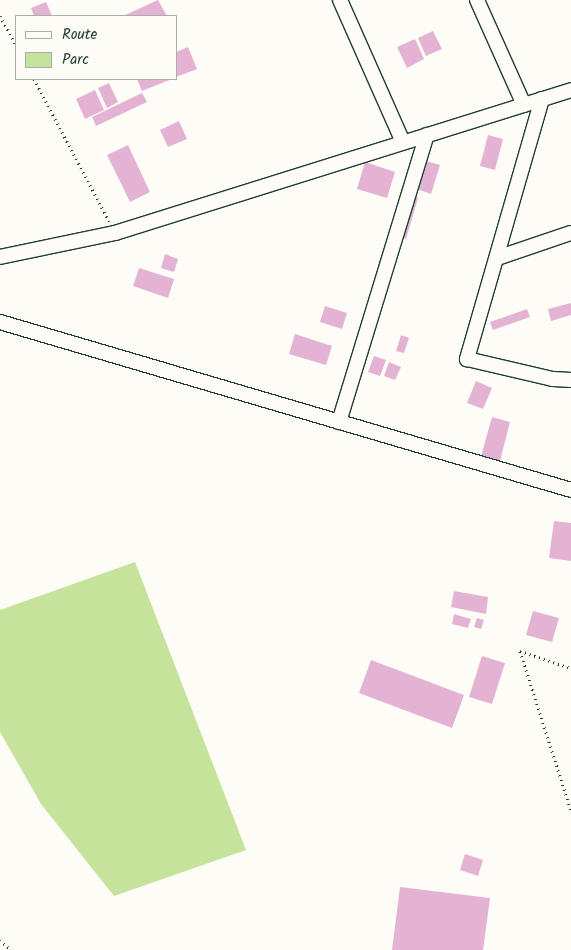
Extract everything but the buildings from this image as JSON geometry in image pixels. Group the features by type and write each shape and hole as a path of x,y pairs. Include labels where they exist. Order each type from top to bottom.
{"street":[{"path":"340,0 403,142"},
{"path":"477,0 524,105"},
{"path":"0,257 115,233 571,90"},
{"path":"542,99 467,359 553,379 571,380"},
{"path":"339,422 426,135"},
{"path":"496,258 571,233"},
{"path":"0,322 569,489"}],"path":[{"path":"0,16 15,44"},
{"path":"35,80 115,233"},
{"path":"571,668 520,651 571,811"},
{"path":"0,940 11,950"}],"green space":[{"path":"135,562 246,850 114,896 41,804 0,732 0,610"}]}
